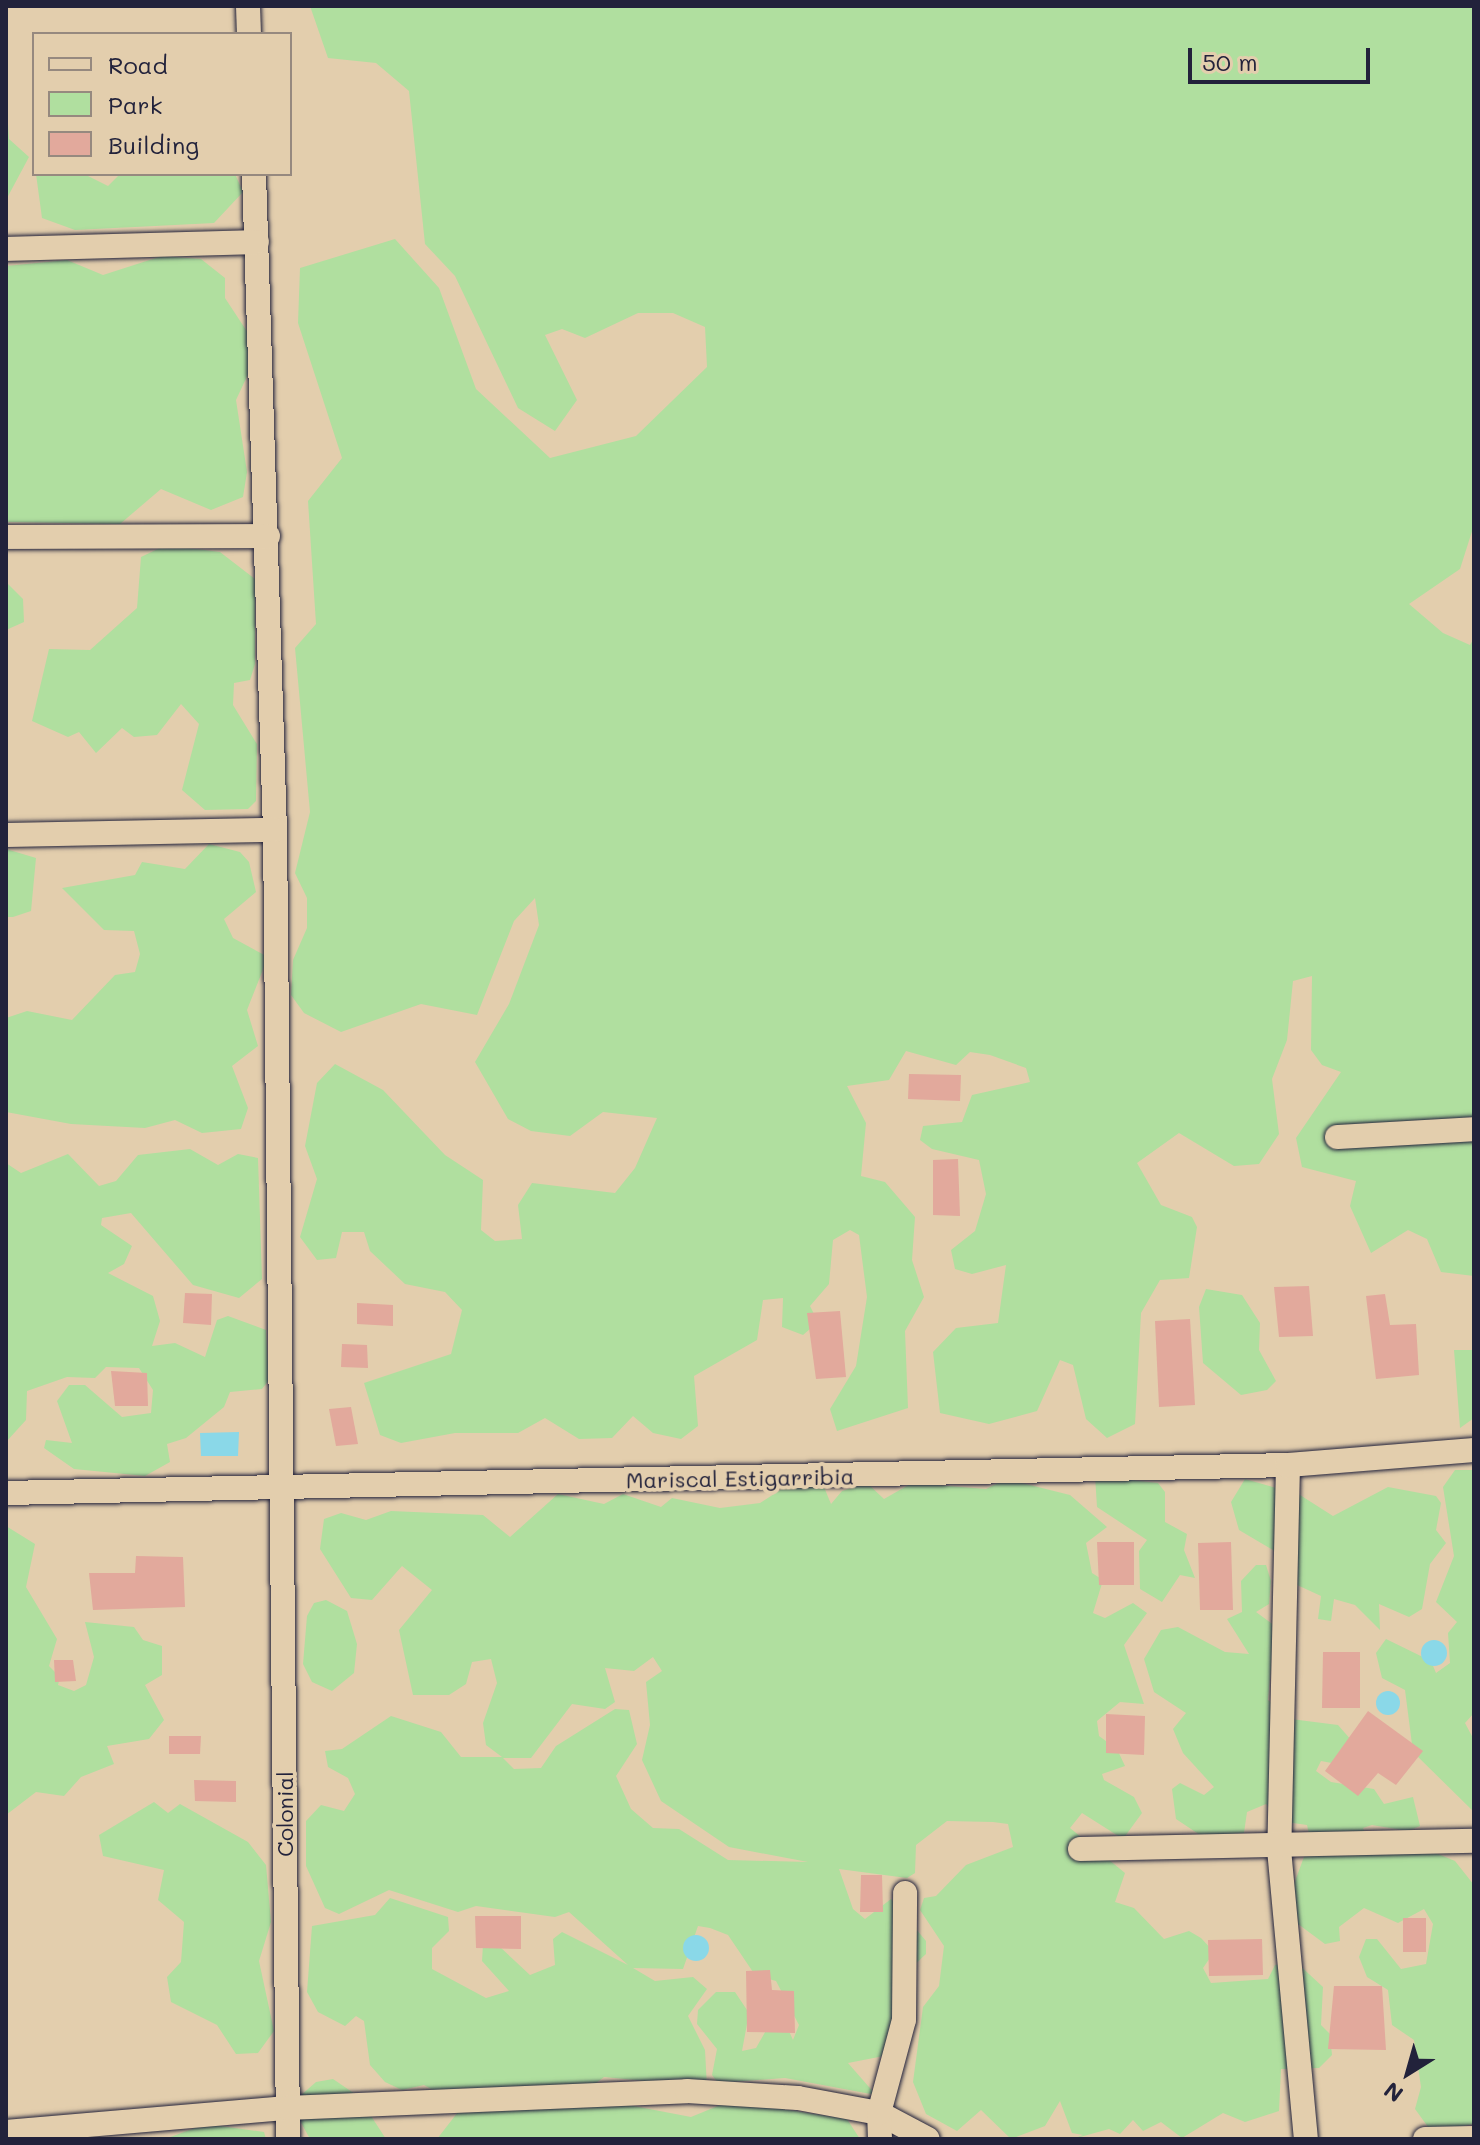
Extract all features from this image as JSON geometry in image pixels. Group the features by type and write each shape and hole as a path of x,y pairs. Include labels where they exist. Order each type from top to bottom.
{"street":[{"path":"248,6 249,32"},
{"name":"Colonial","path":"254,176 275,830 288,2139"},
{"path":"6,249 257,242"},
{"path":"6,537 268,536"},
{"path":"6,835 275,830"},
{"path":"1337,1137 1474,1129"},
{"name":"Mariscal Estigarribia","path":"6,1493 1288,1465 1474,1450"},
{"path":"1288,1465 1279,1849 1306,2139"},
{"path":"1080,1849 1279,1849 1474,1841"},
{"path":"880,2139 879,2113 904,2020 905,1893"},
{"path":"6,2132 287,2108 687,2091 798,2098 879,2113 928,2139"},
{"path":"1425,2139 1474,2138"}],"green space":[{"path":"310,6 1474,6 1474,525 1460,569 1409,604 1443,633 1470,645 1474,638 1474,1276 1441,1272 1427,1239 1408,1230 1371,1253 1350,1206 1356,1181 1302,1167 1296,1138 1341,1072 1322,1065 1311,1050 1312,976 1293,981 1287,1040 1272,1079 1279,1134 1259,1164 1234,1166 1179,1133 1137,1163 1161,1205 1192,1217 1197,1227 1189,1278 1160,1280 1141,1313 1135,1424 1107,1438 1086,1419 1073,1365 1060,1360 1037,1411 989,1424 940,1413 933,1352 956,1328 998,1323 1006,1265 972,1274 955,1269 951,1250 975,1231 986,1194 979,1160 932,1149 920,1140 923,1126 962,1122 972,1095 1030,1082 1026,1068 990,1055 970,1052 956,1065 906,1051 889,1080 847,1086 866,1123 861,1176 885,1182 915,1217 912,1260 924,1297 905,1331 908,1408 837,1431 830,1409 856,1366 867,1297 859,1235 850,1230 833,1240 829,1284 810,1306 818,1322 803,1335 782,1327 783,1298 763,1300 757,1340 694,1376 698,1426 681,1439 653,1433 633,1416 612,1438 579,1439 545,1418 518,1433 455,1433 401,1443 380,1435 364,1383 451,1354 462,1310 445,1292 405,1284 370,1251 364,1232 342,1232 336,1258 317,1260 300,1237 317,1179 305,1146 317,1083 335,1064 383,1090 445,1155 483,1180 481,1230 495,1241 522,1239 518,1205 532,1183 615,1193 635,1168 657,1118 603,1112 570,1136 531,1131 508,1119 475,1062 509,1004 539,925 535,898 514,921 477,1015 421,1004 341,1032 304,1013 291,995 293,960 307,928 307,898 295,873 310,812 295,648 316,624 308,501 342,458 298,323 300,268 395,239 439,288 476,389 550,458 636,436 707,367 705,327 673,313 638,313 585,338 562,329 545,335 577,400 555,431 518,408 455,276 425,244 409,91 376,63 328,58"},
{"path":"6,94 9,139 29,157 6,200"},
{"path":"36,176 88,176 108,186 118,176 236,176 243,192 214,223 75,230 42,218"},
{"path":"162,256 201,259 225,278 225,298 252,339 250,370 236,400 247,472 243,497 211,510 161,489 120,524 6,522 6,266 67,260 103,275"},
{"path":"166,545 220,552 255,579 255,664 250,680 234,683 233,705 257,744 256,801 248,809 205,810 182,790 199,724 181,704 157,735 134,737 122,728 96,753 79,732 68,737 32,721 49,649 90,650 137,608 141,557"},
{"path":"6,582 23,599 24,622 6,630"},
{"path":"209,844 240,852 249,862 256,892 224,919 233,938 268,957 247,1010 258,1046 232,1066 248,1108 241,1129 202,1133 175,1120 145,1128 71,1124 6,1112 6,1018 27,1011 72,1020 115,975 135,972 140,954 134,931 104,930 62,888 135,875 142,862 185,869"},
{"path":"6,849 36,858 31,911 13,917 6,917"},
{"path":"190,1149 218,1165 238,1154 258,1158 262,1279 239,1298 193,1285 131,1213 102,1218 101,1225 132,1246 124,1264 108,1273 153,1296 160,1321 152,1346 175,1343 205,1357 217,1320 228,1316 266,1330 269,1380 262,1389 230,1392 224,1407 186,1438 167,1444 170,1462 145,1476 74,1469 44,1448 46,1440 72,1443 57,1401 69,1385 85,1385 122,1417 151,1413 153,1390 139,1368 106,1367 95,1378 67,1377 27,1391 26,1420 6,1442 6,1163 21,1173 68,1154 99,1186 116,1181 138,1155"},
{"path":"1206,1289 1242,1295 1260,1323 1259,1350 1276,1381 1267,1390 1241,1395 1203,1363 1199,1307"},
{"path":"1454,1350 1474,1350 1474,1418 1460,1428"},
{"path":"1455,1470 1474,1470 1474,1713 1465,1723 1474,1740 1474,1812 1413,1752 1405,1690 1382,1678 1376,1653 1386,1639 1431,1661 1436,1673 1450,1663 1448,1633 1457,1622 1436,1602 1454,1556 1443,1487"},
{"path":"1095,1476 1158,1483 1165,1492 1165,1522 1187,1534 1184,1550 1195,1578 1180,1575 1162,1602 1140,1589 1139,1551 1147,1540 1097,1507"},
{"path":"1006,1479 1070,1495 1107,1527 1086,1543 1092,1573 1103,1580 1093,1613 1105,1618 1133,1603 1147,1613 1124,1645 1144,1704 1120,1702 1097,1721 1099,1736 1117,1749 1125,1766 1102,1774 1104,1780 1134,1797 1142,1813 1123,1839 1082,1813 1070,1828 1125,1873 1115,1902 1134,1908 1164,1939 1189,1931 1214,1952 1203,1968 1211,1983 1268,1979 1275,1965 1296,1962 1323,1987 1321,2025 1330,2034 1332,2055 1319,2068 1281,2069 1279,2111 1245,2122 1223,2113 1182,2138 1161,2122 1143,2131 1133,2120 1120,2134 1109,2129 1073,2139 1083,2135 1072,2133 1060,2101 1045,2126 1011,2139 981,2110 957,2131 926,2114 913,2082 923,2007 939,1986 944,1946 920,1910 924,1898 936,1896 966,1865 1013,1847 1008,1824 993,1822 947,1821 916,1845 915,1873 907,1878 839,1869 853,1909 865,1919 891,1899 926,1941 926,1954 911,1968 894,2054 848,2063 876,2095 785,2078 718,2083 712,2075 717,2049 697,2024 698,2010 716,1992 735,1992 749,2013 742,2051 756,2048 768,2027 788,2029 793,2040 799,2025 776,1981 755,1975 728,1935 698,1926 683,1969 633,1968 655,1981 693,1977 707,1989 688,2016 705,2050 707,2087 604,2077 587,2090 460,2105 424,2085 402,2090 385,2082 370,2065 364,2021 356,2016 345,2026 318,2012 307,1992 312,1926 375,1915 390,1898 448,1917 449,1931 432,1948 432,1969 486,1998 509,1991 482,1961 483,1945 499,1946 530,1975 555,1965 553,1939 562,1932 628,1965 569,1912 555,1917 476,1906 458,1912 389,1890 339,1914 325,1908 306,1866 306,1821 321,1805 344,1811 355,1794 348,1778 328,1767 325,1751 342,1749 391,1716 441,1732 461,1757 502,1757 486,1745 483,1723 497,1683 491,1659 472,1662 466,1684 449,1695 413,1695 399,1630 432,1590 402,1566 372,1600 351,1598 320,1549 324,1519 341,1513 366,1520 391,1511 483,1515 510,1537 558,1494 604,1504 623,1494 661,1507 672,1498 720,1508 760,1503 785,1487 824,1487 831,1504 842,1491 867,1483 884,1499 912,1483 986,1489","holes":["653,1657 662,1671 646,1682 650,1725 642,1760 661,1801 729,1847 808,1862 728,1860 679,1829 653,1828 631,1809 616,1776 637,1744 629,1710 615,1709 556,1746 541,1768 514,1769 503,1758 531,1758 572,1704 605,1709 615,1702 605,1668 634,1671"]},
{"path":"1245,1479 1300,1495 1333,1516 1388,1487 1436,1496 1441,1503 1436,1530 1446,1543 1430,1564 1422,1609 1409,1617 1379,1604 1380,1630 1355,1605 1334,1599 1331,1621 1318,1619 1321,1596 1295,1584 1273,1550 1239,1530 1231,1502"},
{"path":"6,1526 35,1544 26,1587 57,1639 49,1666 60,1677 58,1685 74,1691 86,1685 94,1657 85,1622 134,1627 143,1640 162,1646 162,1675 145,1685 164,1720 149,1739 107,1746 114,1764 81,1777 64,1796 36,1792 6,1815"},
{"path":"1256,1565 1266,1565 1271,1581 1269,1604 1256,1612 1275,1626 1268,1700 1291,1719 1338,1725 1352,1741 1337,1764 1321,1761 1316,1771 1331,1782 1374,1789 1384,1804 1413,1797 1420,1826 1408,1831 1372,1825 1363,1828 1366,1835 1309,1834 1307,1825 1286,1822 1266,1804 1247,1812 1244,1833 1203,1837 1176,1819 1172,1789 1180,1783 1204,1795 1214,1787 1183,1753 1173,1729 1186,1713 1154,1692 1144,1659 1161,1630 1178,1627 1225,1652 1249,1654 1227,1619 1242,1612 1241,1581"},
{"path":"326,1600 347,1611 357,1644 354,1673 332,1691 312,1682 303,1664 307,1616 314,1603"},
{"path":"154,1802 168,1813 180,1804 248,1842 266,1865 271,1922 259,1961 274,2031 258,2053 236,2054 217,2025 171,2002 167,1977 181,1962 184,1922 158,1900 164,1870 103,1856 99,1835"},
{"path":"1426,1849 1455,1861 1474,1885 1474,2124 1431,2131 1415,2109 1421,2087 1414,2040 1392,2025 1388,1990 1367,1977 1359,1957 1366,1939 1377,1939 1401,1969 1426,1964 1433,1924 1424,1909 1398,1923 1364,1908 1339,1927 1340,1941 1325,1944 1298,1924 1293,1887 1305,1854"},
{"path":"333,2079 358,2096 386,2139 310,2139 298,2117 299,2097 316,2082"},
{"path":"730,2101 847,2119 860,2139 437,2139 458,2112 618,2103 691,2117"},
{"path":"206,2124 264,2132 266,2139 165,2139"}],"water":[{"path":"239,1432 238,1456 201,1456 200,1433"},
{"path":"1434,1640 1443,1644 1447,1653 1443,1662 1434,1666 1425,1662 1421,1653 1425,1644"},
{"path":"1388,1691 1397,1694 1400,1703 1397,1712 1388,1715 1379,1712 1376,1703 1379,1694"},
{"path":"696,1935 705,1939 709,1948 705,1957 696,1961 687,1957 683,1948 687,1939"}],"building":[{"path":"909,1074 961,1075 960,1101 908,1099"},
{"path":"958,1159 960,1216 933,1215 933,1160"},
{"path":"1309,1286 1313,1336 1279,1337 1274,1287"},
{"path":"185,1293 212,1294 211,1325 183,1323"},
{"path":"1385,1294 1390,1325 1416,1324 1419,1375 1376,1379 1366,1296"},
{"path":"357,1303 393,1305 393,1326 357,1324"},
{"path":"840,1311 846,1377 816,1379 807,1313"},
{"path":"1190,1319 1195,1405 1159,1407 1155,1321"},
{"path":"342,1344 367,1345 368,1368 341,1367"},
{"path":"111,1371 147,1373 148,1406 115,1406"},
{"path":"351,1407 358,1444 336,1446 329,1409"},
{"path":"1097,1542 1134,1542 1134,1585 1099,1585"},
{"path":"1231,1542 1233,1610 1200,1610 1198,1543"},
{"path":"136,1556 183,1557 185,1607 93,1610 89,1573 135,1573"},
{"path":"1323,1652 1360,1652 1360,1708 1322,1708"},
{"path":"54,1660 73,1660 76,1681 55,1682"},
{"path":"1368,1711 1423,1751 1396,1785 1378,1773 1358,1796 1325,1771"},
{"path":"1106,1714 1145,1716 1144,1755 1106,1753"},
{"path":"169,1736 201,1736 200,1754 169,1754"},
{"path":"194,1780 236,1781 236,1802 195,1801"},
{"path":"861,1875 882,1875 883,1912 860,1912"},
{"path":"475,1916 521,1916 521,1949 476,1948"},
{"path":"1403,1918 1426,1918 1426,1952 1403,1952"},
{"path":"1262,1939 1263,1975 1209,1976 1208,1940"},
{"path":"770,1970 772,1990 794,1991 795,2033 747,2032 746,1971"},
{"path":"1334,1986 1382,1986 1386,2050 1328,2049"}]}
